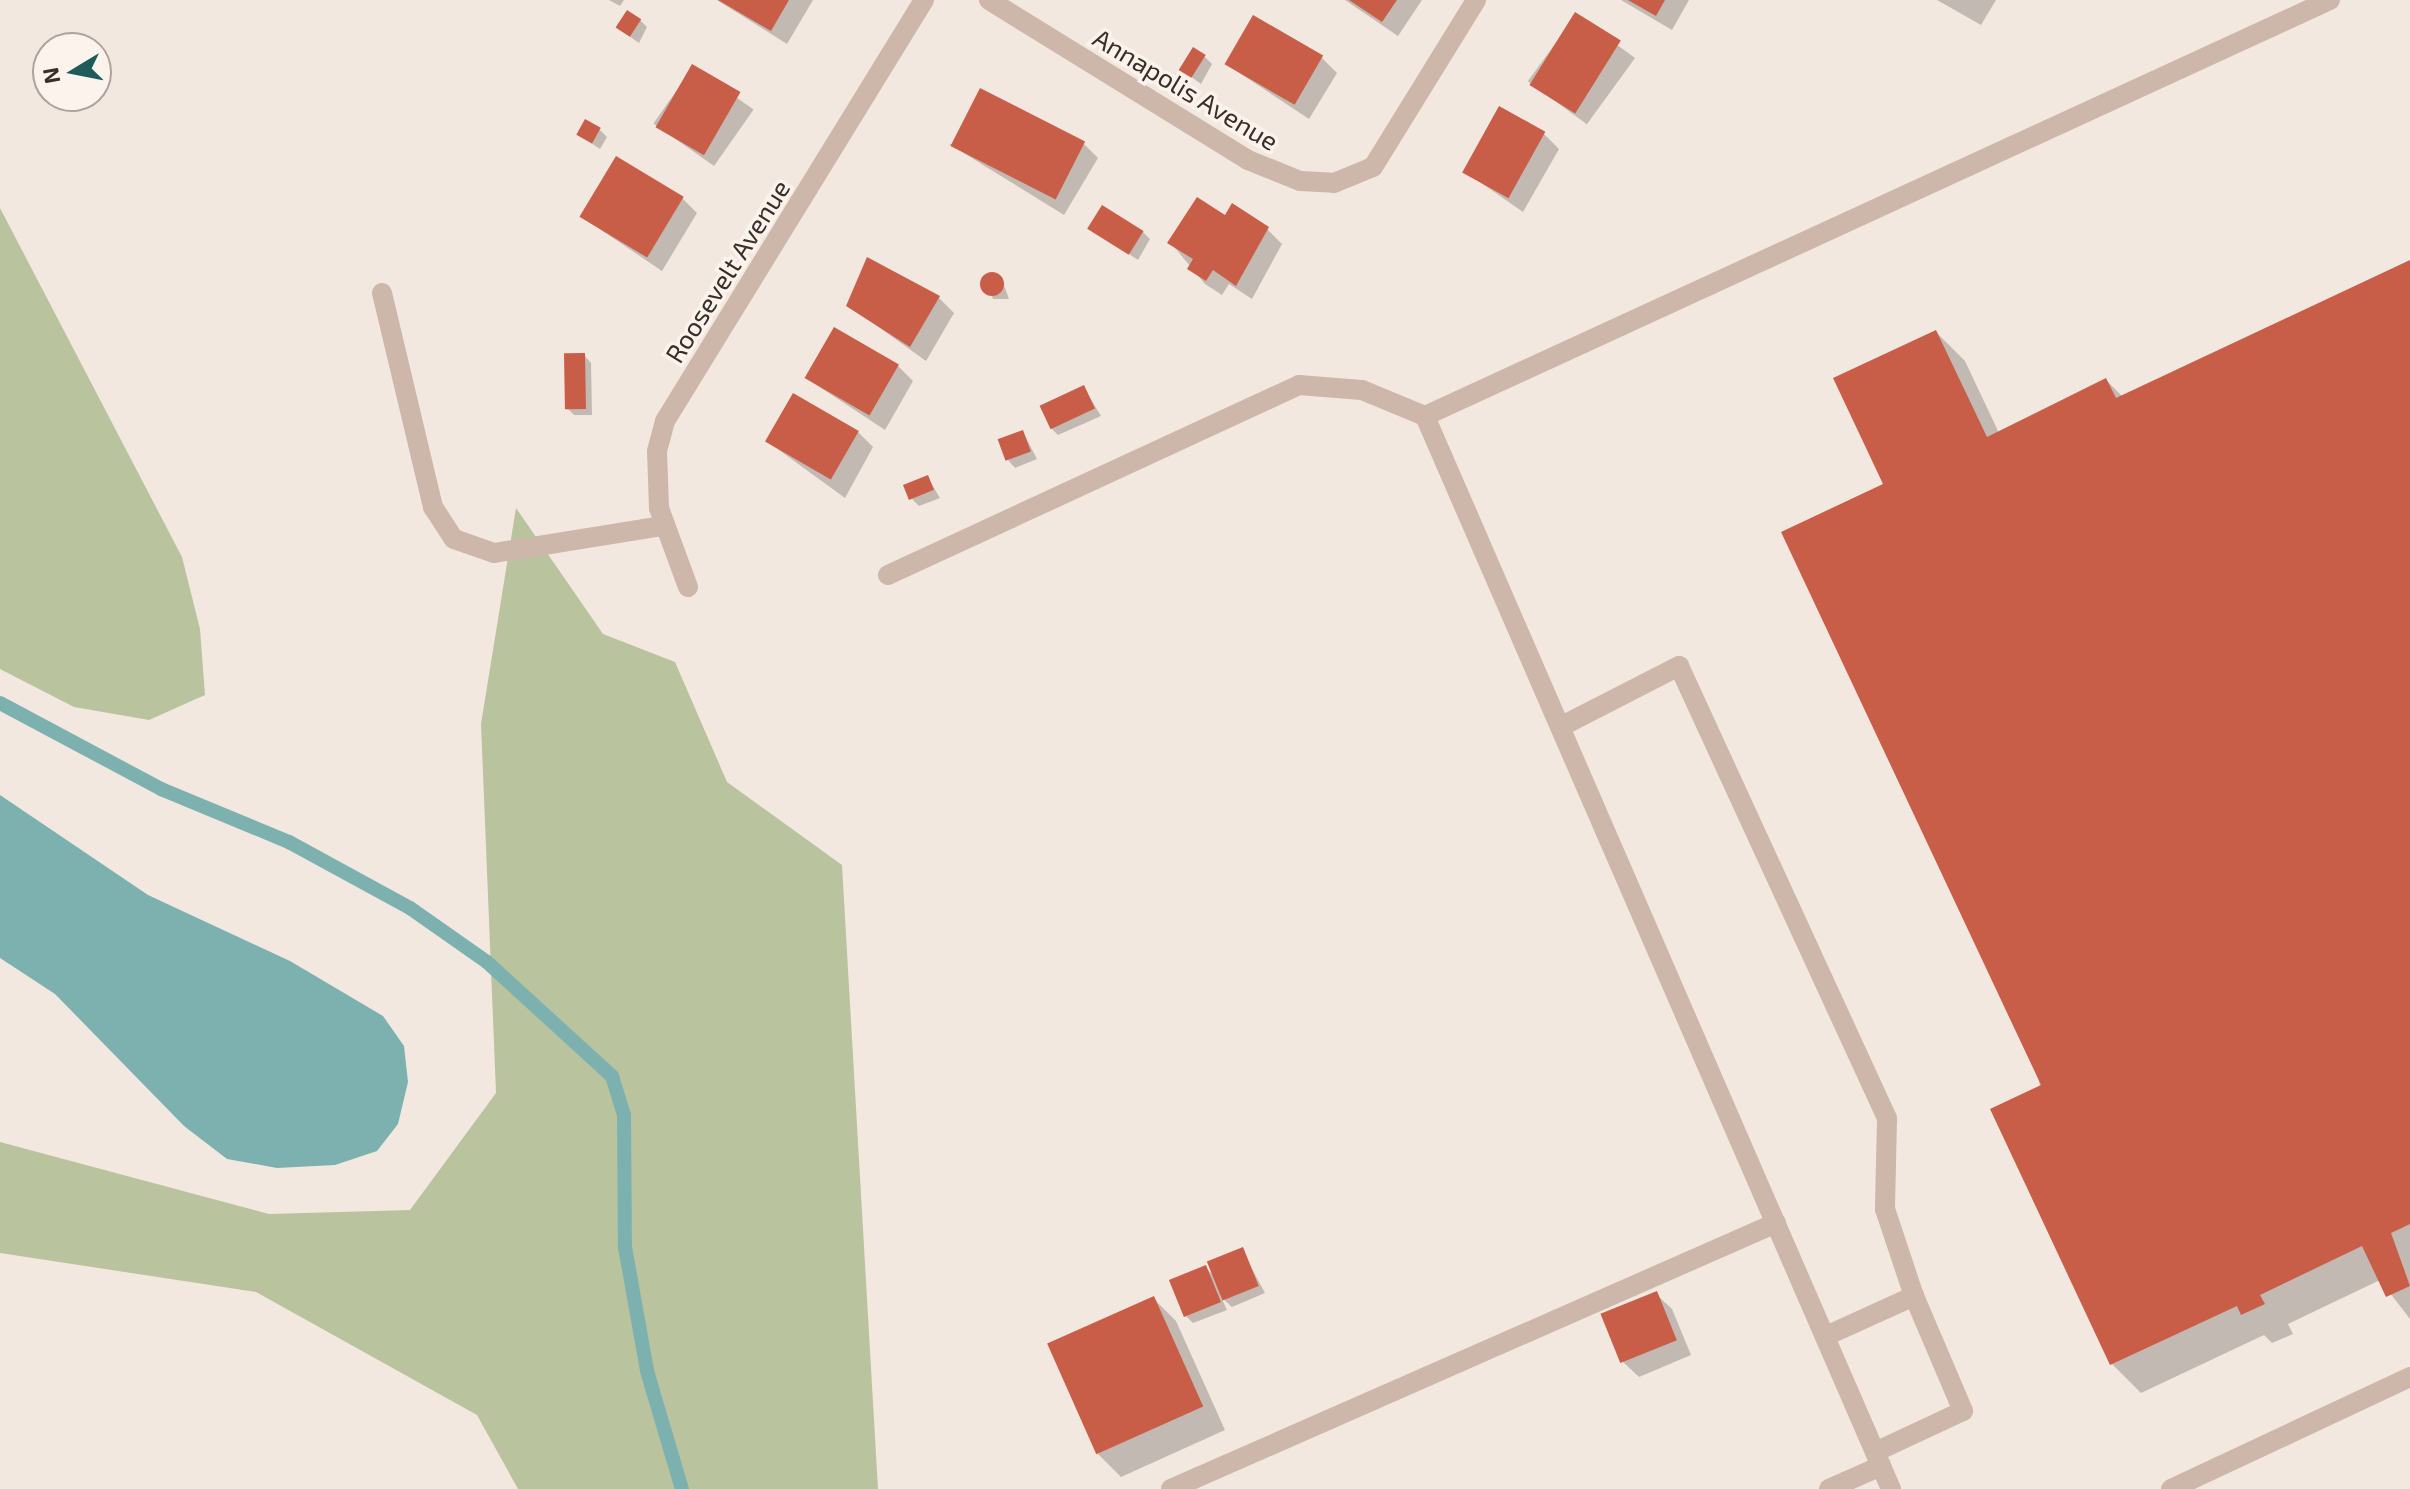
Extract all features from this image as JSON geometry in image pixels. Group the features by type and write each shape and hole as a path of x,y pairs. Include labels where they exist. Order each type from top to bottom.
{"street":[{"name":"Roosevelt Avenue","path":"688,587 663,526 657,451 674,403 924,0"},
{"name":"Annapolis Avenue","path":"989,0 1248,160 1300,181 1334,183 1363,173 1397,134 1476,0"},
{"path":"1425,416 2330,0"},
{"path":"382,293 433,507 454,539 494,553 663,526"},
{"path":"888,575 1299,385 1362,390 1425,416 1891,1489"},
{"path":"1560,727 1679,666 1887,1119 1885,1209 1914,1296 1963,1411 1829,1489"},
{"path":"1171,1489 1776,1223"},
{"path":"1826,1336 1914,1296"},
{"path":"2171,1489 2410,1377"}],"green space":[{"path":"0,208 182,557 200,629 205,695 149,720 74,707 0,669"},
{"path":"516,508 603,634 675,662 727,782 842,865 878,1489 518,1489 477,1415 256,1292 0,1253 0,1142 269,1214 410,1210 496,1093 481,724"}],"water":[{"path":"0,795 148,895 290,961 383,1016 404,1046 408,1082 398,1124 377,1151 335,1165 277,1168 227,1159 184,1126 55,994 0,958"}],"building":[{"path":"718,0 789,0 771,31"},
{"path":"1349,0 1397,0 1382,22"},
{"path":"1628,0 1665,0 1656,16"},
{"path":"627,10 641,19 630,37 616,28"},
{"path":"1575,12 1621,41 1575,114 1529,85"},
{"path":"1253,15 1323,56 1295,105 1224,64"},
{"path":"1193,47 1206,55 1191,78 1179,70"},
{"path":"692,64 740,92 704,155 656,127"},
{"path":"980,88 1085,142 1056,199 950,146"},
{"path":"1499,106 1545,132 1509,198 1462,172"},
{"path":"585,119 601,128 592,143 576,135"},
{"path":"616,156 684,197 647,258 579,217"},
{"path":"1197,197 1225,215 1232,203 1269,227 1236,286 1213,270 1206,281 1187,269 1193,259 1167,243"},
{"path":"1102,205 1144,231 1129,255 1087,229"},
{"path":"867,257 940,296 910,347 846,306"},
{"path":"2410,260 2410,1224 2391,1233 2410,1286 2386,1297 2362,1246 2260,1295 2265,1304 2241,1315 2237,1306 2110,1365 1990,1109 2041,1085 1781,532 1883,484 1833,378 1936,330 1987,437 2106,378 2116,398"},
{"path":"992,272 1001,275 1004,284 1001,293 992,296 983,293 980,284 983,275"},
{"path":"834,327 899,364 869,416 804,378"},
{"path":"564,353 585,353 586,409 565,409"},
{"path":"1084,385 1095,409 1051,429 1040,406"},
{"path":"793,393 859,431 831,479 765,441"},
{"path":"1023,430 1031,452 1005,461 998,439"},
{"path":"928,475 934,490 909,500 903,485"},
{"path":"1243,1247 1259,1286 1223,1301 1207,1262"},
{"path":"1206,1265 1221,1302 1184,1317 1169,1280"},
{"path":"1657,1291 1677,1340 1620,1363 1600,1314"},
{"path":"1154,1296 1203,1407 1096,1454 1047,1344"}],"waterway":[{"path":"0,703 161,789 289,842 410,908 487,962 612,1076 624,1115 625,1247 647,1371 682,1489"}]}
